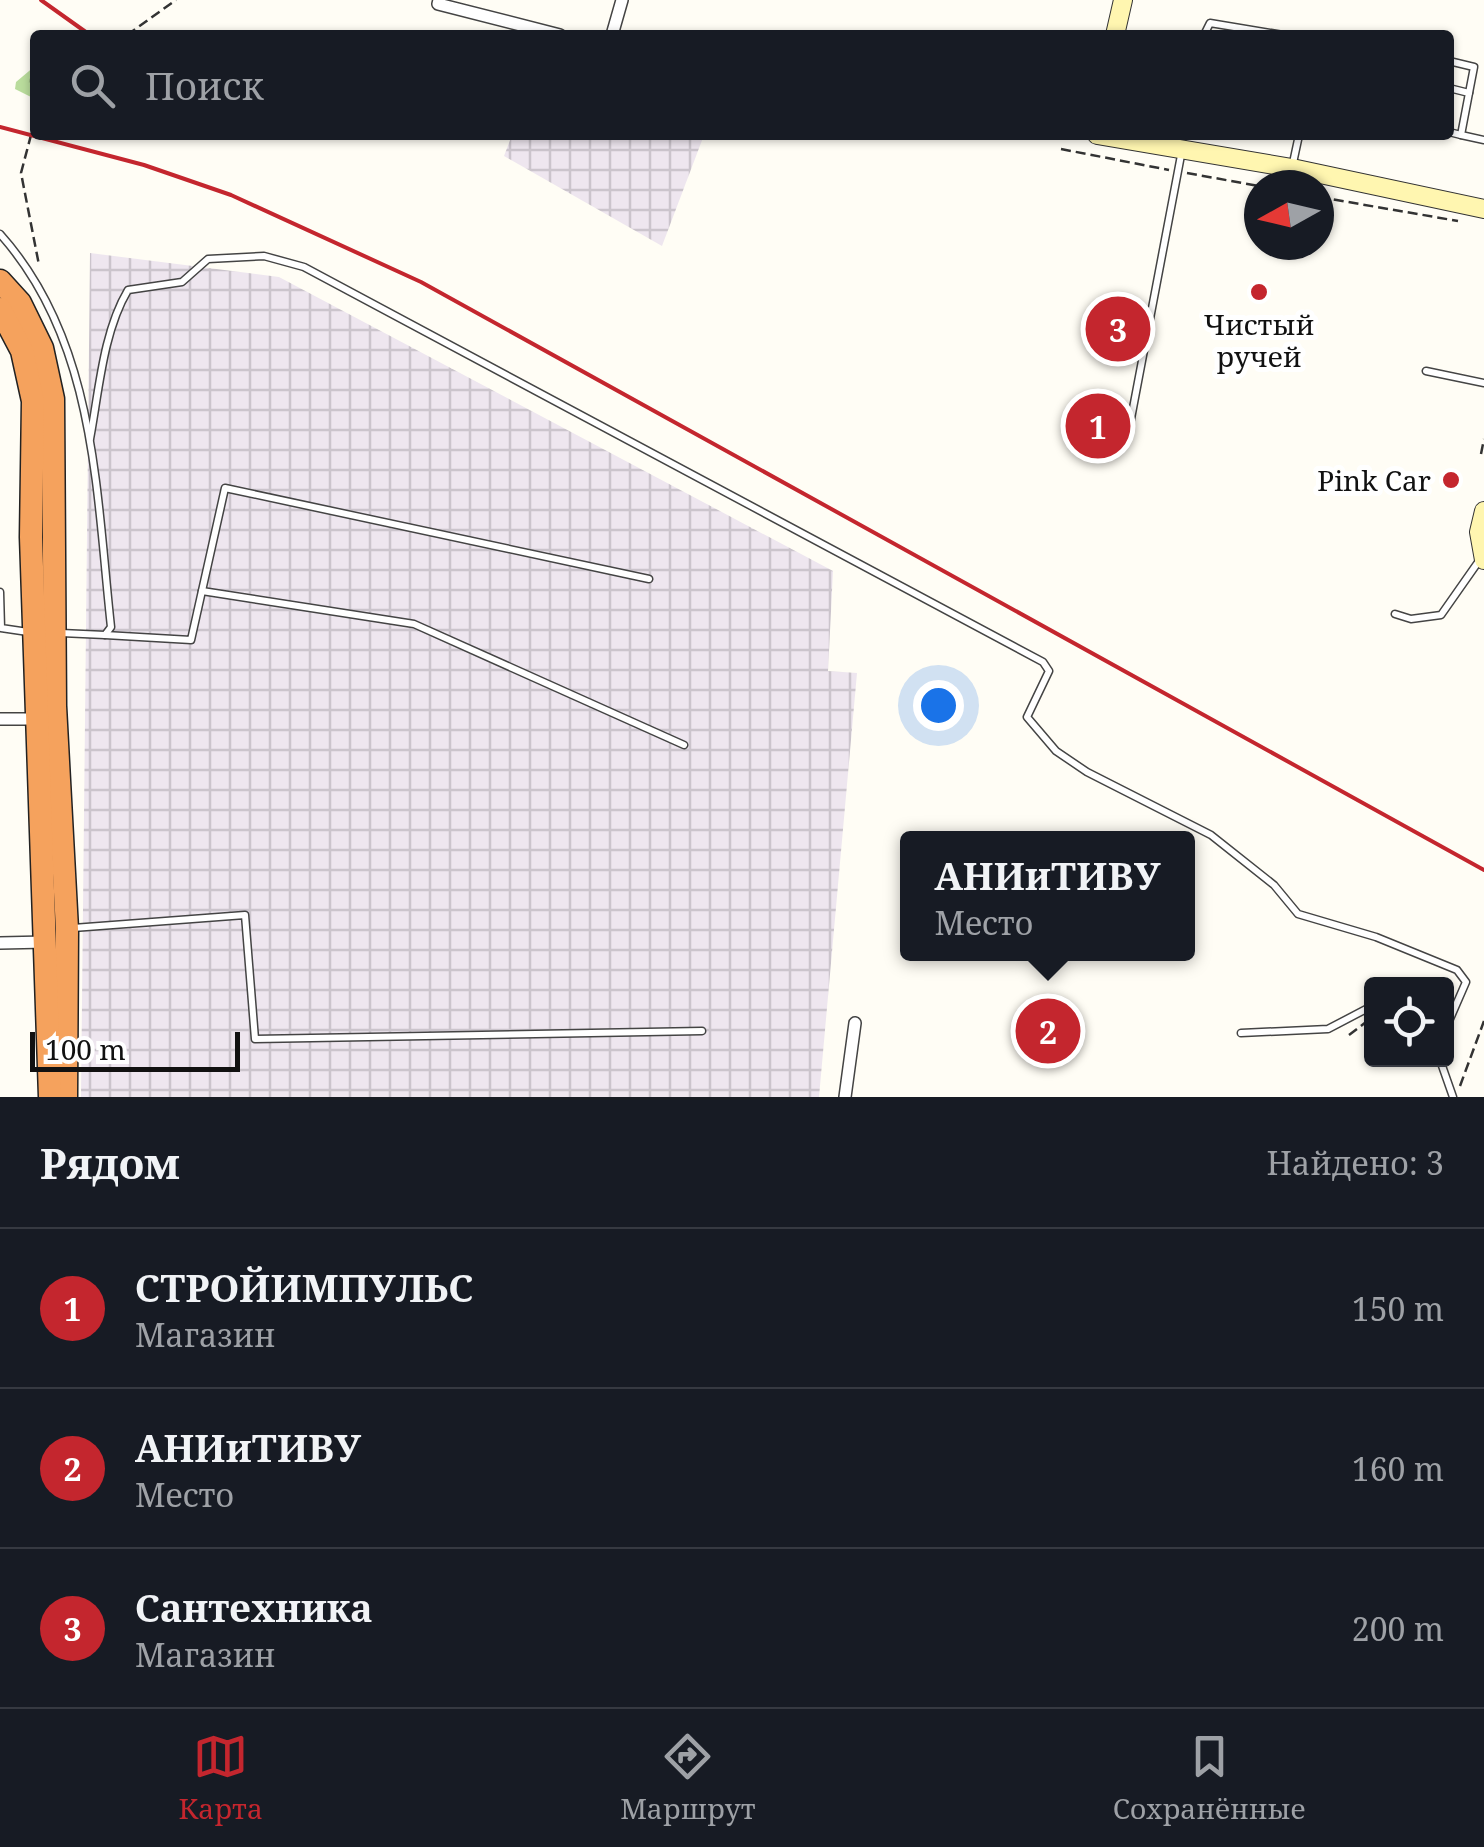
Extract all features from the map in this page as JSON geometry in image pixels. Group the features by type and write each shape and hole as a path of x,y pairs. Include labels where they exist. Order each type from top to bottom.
{"highway":[{"path":"0,282 20,303 42,348 53,398 38,718 66,1097"},
{"path":"0,309 22,351 33,401 44,632 58,762 57,935 50,1097"}],"street":[{"path":"613,30 622,0"},
{"path":"1116,30 1123,0"},
{"path":"439,2 542,30"},
{"path":"1125,140 1292,168 1484,209"},
{"path":"1483,559 1480,532 1484,511"},
{"path":"0,719 38,718"},
{"path":"0,943 57,935"},
{"path":"844,1097 855,1023"}],"lane":[{"path":"1206,30 1210,23 1252,30"},
{"path":"1454,62 1474,67 1461,135"},
{"path":"1454,89 1469,93"},
{"path":"1454,133 1484,140"},
{"path":"1292,168 1297,140"},
{"path":"1130,424 1182,150"},
{"path":"0,234 43,289 66,340 90,438 110,627 105,635"},
{"path":"90,438 119,304 128,290 182,282 208,258 264,256 304,267 1044,662 1049,671 1026,718 1056,751 1211,836 1274,886 1298,914 1376,937 1457,970 1466,982 1454,1010"},
{"path":"1426,371 1484,383"},
{"path":"0,592 1,628 192,640 225,488 648,579"},
{"path":"1394,614 1411,618 1441,615 1483,559"},
{"path":"202,591 414,624 684,746"},
{"path":"57,935 245,915 255,1040 702,1032"},
{"path":"1241,1032 1328,1029 1364,1010"},
{"path":"1443,1067 1456,1097"}],"path":[{"path":"133,30 176,0"},
{"path":"30,139 21,173 43,289"},
{"path":"1061,150 1244,183"},
{"path":"1334,200 1466,222"},
{"path":"1481,454 1484,439"},
{"path":"1456,1097 1484,1021"},
{"path":"1350,1036 1364,1025"}],"shaded area":[{"path":"510,140 702,140 662,246 504,156"},
{"path":"90,253 279,277 833,571 828,671 857,673 819,1097 81,1097"}],"green space":[{"path":"30,70 30,96 15,89 16,82"}],"railway":[{"path":"41,0 83,30"},
{"path":"0,127 30,135"},
{"path":"49,140 144,165 231,195 421,282 1484,870"}],"place":[{"name":"Чистый ручей","path":"1259,292"},
{"name":"Сантехника","path":"1118,329"},
{"name":"СТРОЙИМПУЛЬС","path":"1098,426"},
{"name":"Pink Car","path":"1451,480"},
{"name":"АНИиТИВУ","path":"1048,1031"}]}
